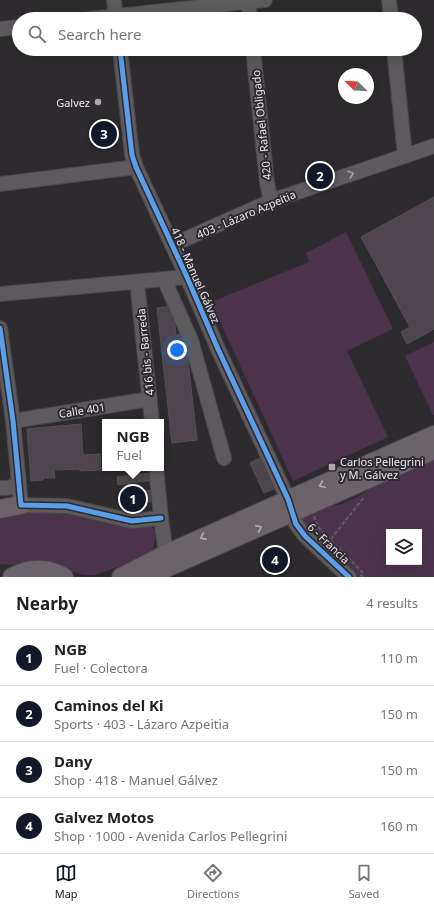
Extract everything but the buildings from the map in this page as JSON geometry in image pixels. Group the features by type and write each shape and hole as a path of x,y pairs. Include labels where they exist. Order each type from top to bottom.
{"main road":[{"path":"146,577 434,435"},
{"path":"121,577 166,554 434,450"},
{"path":"0,509 21,505"},
{"path":"0,569 19,574 45,570 65,577"}],"street":[{"path":"114,0 115,12"},
{"path":"163,12 265,0"},
{"path":"389,0 390,12"},
{"path":"248,1 249,12"},
{"path":"0,29 12,28"},
{"name":"418 - Manuel Gálvez","path":"121,56 132,155 136,167 291,506"},
{"name":"420 - Rafael Obligado","path":"254,56 267,183 271,201"},
{"path":"395,56 405,156"},
{"name":"403 - Lázaro Azpeitia","path":"172,245 271,201 434,146"},
{"path":"0,184 136,167"},
{"path":"0,294 187,278"},
{"path":"164,279 191,340 224,458"},
{"name":"416 bis - Barreda","path":"137,282 152,419"},
{"path":"0,328 13,421 21,505 67,506 132,521 161,518"},
{"name":"Calle 401","path":"13,421 150,399"},
{"path":"156,471 166,554"},
{"path":"0,488 19,486"},
{"name":"6 - Francia","path":"291,506 296,524 305,536 346,576"}],"path":[{"path":"331,539 364,496 357,499"},
{"path":"314,516 318,527 363,573 361,575 363,577"}],"shaded area":[{"path":"346,232 393,329 347,351 388,437 293,481 211,302 309,262 306,253"},
{"path":"434,342 434,415 433,415 405,356"},
{"path":"434,456 434,577 352,577 297,519 324,507 343,504 359,496 387,478"},
{"path":"47,512 82,516 126,527 150,526 155,530 154,545 149,554 96,575 84,575 58,566 39,562 13,565 0,564 0,513"}],"cycle path":[{"path":"121,56 132,155 136,167 187,277 218,349 288,499 296,524 305,536 349,577"},
{"path":"0,328 13,421 21,505 67,506 132,521 161,518"}],"place":[{"name":"Galvez","path":"98,102"},
{"name":"Dany","path":"104,134"},
{"name":"Caminos del Ki","path":"320,176"},
{"name":"Carlos Pellegrini y M. Gálvez","path":"332,467"},
{"name":"NGB","path":"133,499"},
{"name":"Galvez Motos","path":"275,560"}]}
